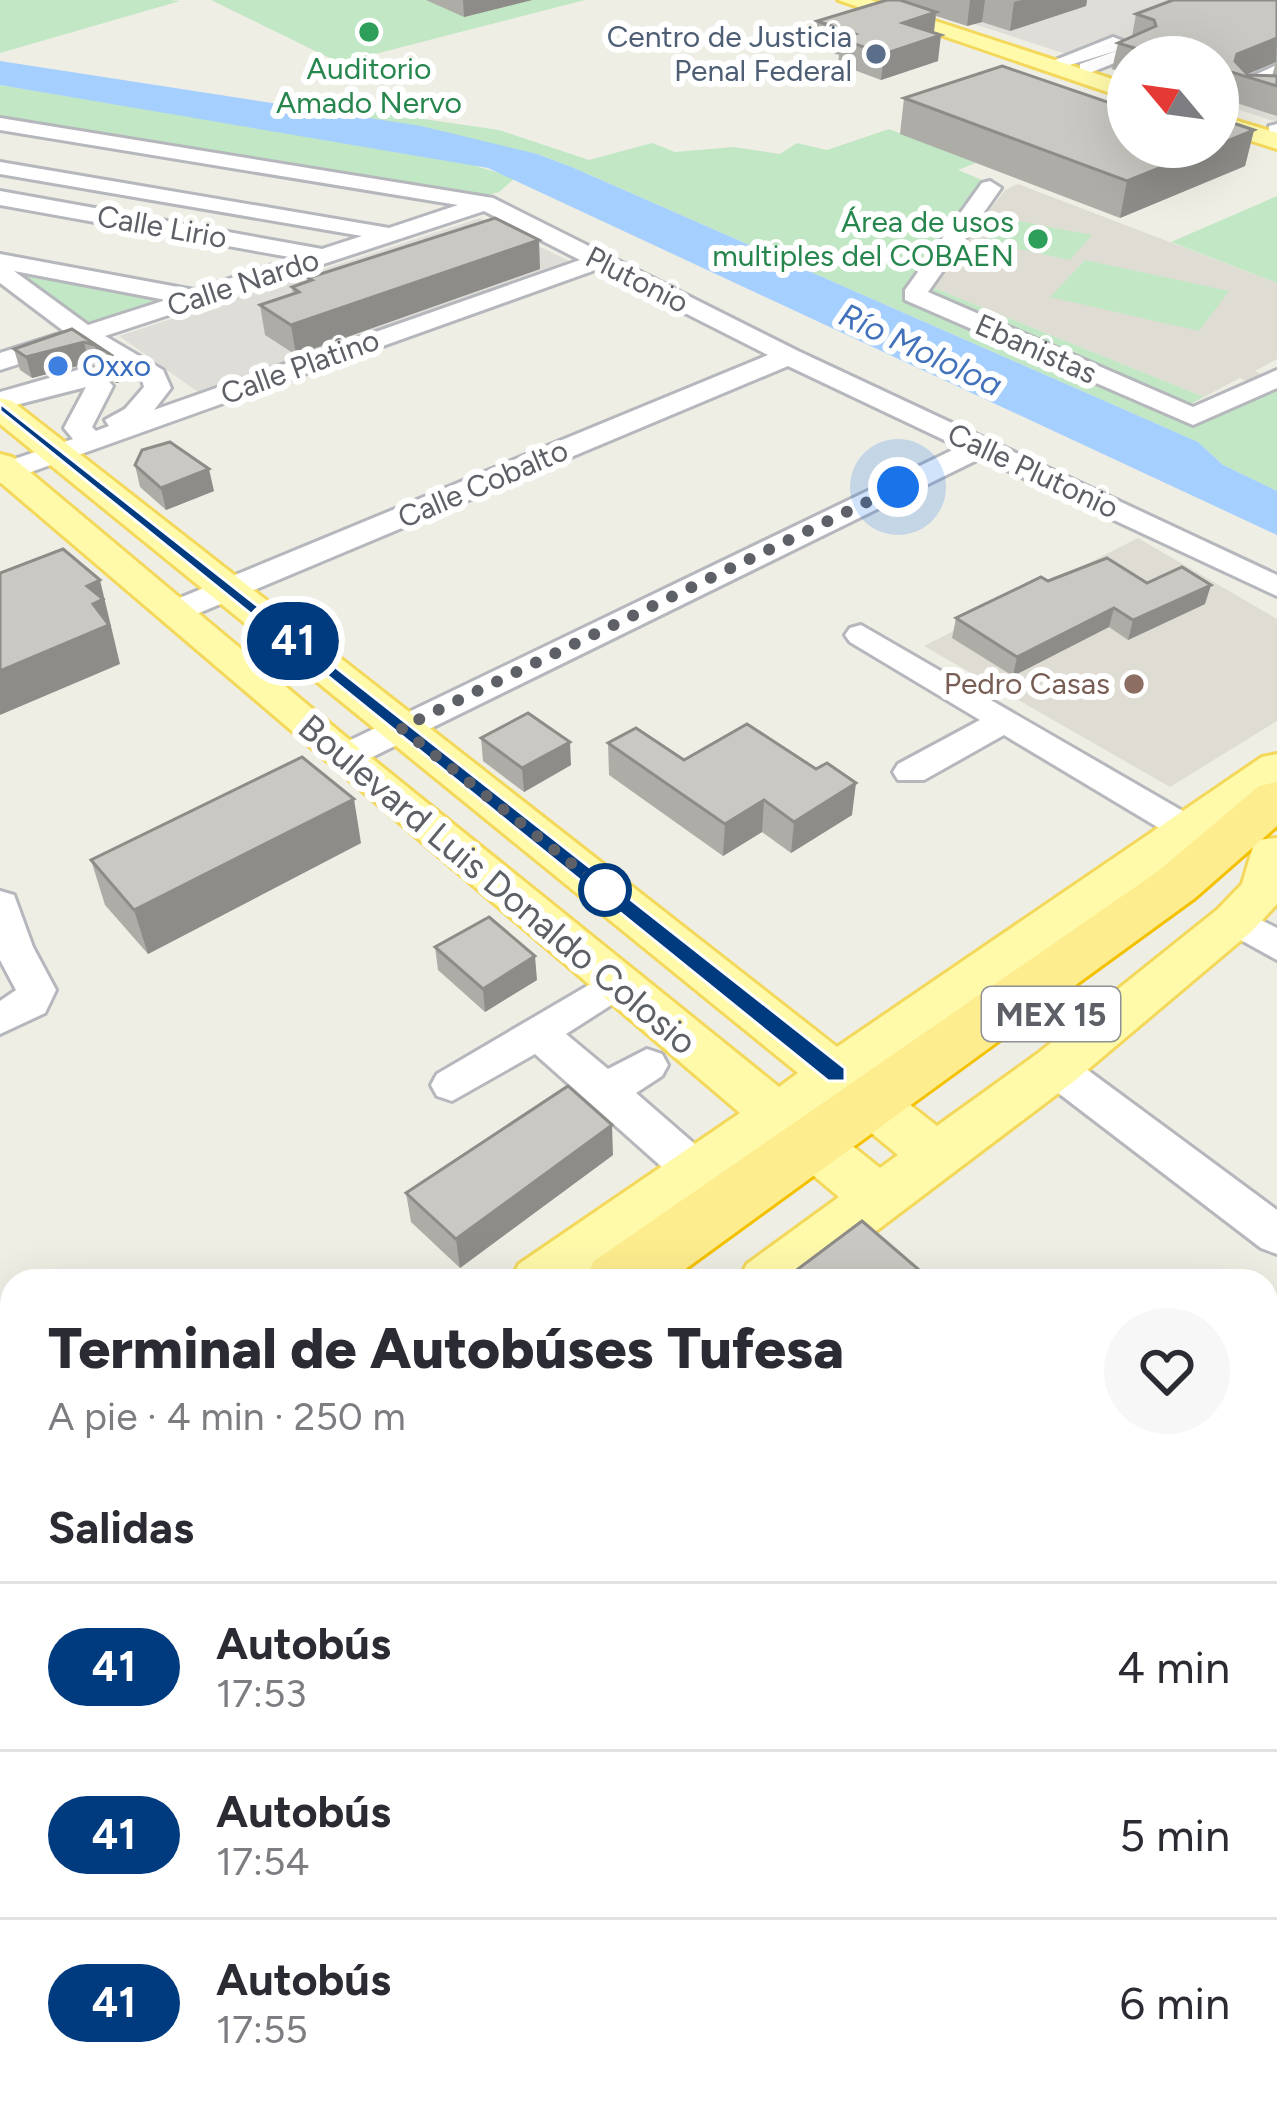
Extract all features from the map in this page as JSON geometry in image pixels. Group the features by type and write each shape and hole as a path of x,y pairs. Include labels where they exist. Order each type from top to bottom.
{"highway":[{"name":"MEX 15","path":"699,1269 826,1156 884,1113 1267,864"},
{"name":"MEX 15","path":"638,1269 826,1156"}],"main road":[{"path":"849,0 1107,85"},
{"path":"878,0 1107,75"},
{"path":"1239,120 1275,135"},
{"path":"1239,127 1275,135"},
{"name":"Boulevard Luis Donaldo Colosio","path":"0,405 78,443 230,590 884,1113"},
{"name":"Boulevard Luis Donaldo Colosio","path":"3,470 826,1156"},
{"path":"884,1113 1187,829 1277,767"},
{"path":"499,886 560,854"},
{"path":"884,1113 1055,1067 1267,864"},
{"path":"556,1269 697,1172 826,1156"},
{"path":"773,1269 826,1156"}],"street":[{"path":"1063,61 1113,43 1138,50 1087,68"},
{"path":"1275,96 1249,93 1241,85 1277,70"},
{"path":"0,124 485,203"},
{"path":"133,190 190,155"},
{"path":"0,168 391,234"},
{"name":"Ebanistas","path":"990,188 914,295 1193,417 1277,378"},
{"name":"Calle Lirio","path":"0,198 324,256"},
{"name":"Calle Nardo","path":"0,362 485,203"},
{"name":"Plutonio","path":"485,203 789,356"},
{"path":"0,261 198,298"},
{"name":"Calle Platino","path":"3,470 599,261"},
{"path":"0,272 85,335 154,376 158,388 135,415 78,443 78,428 100,386 88,375 0,405"},
{"name":"Calle Plutonio","path":"789,356 1277,587"},
{"name":"Calle Cobalto","path":"176,611 789,356"},
{"path":"344,758 981,447"},
{"path":"861,635 1187,829"},
{"path":"910,772 1004,721"},
{"path":"1267,864 1277,946"},
{"path":"0,904 7,950 36,990 32,1003 0,1019"},
{"path":"452,1085 616,982"},
{"path":"537,1032 697,1172"},
{"path":"608,1091 646,1065"},
{"path":"1055,1067 1277,1235"}],"shaded area":[{"path":"900,0 1277,0 1277,122 1239,110 1239,36 1107,36 1107,67"},
{"path":"1018,184 1277,283 1277,359 1255,371 1263,375 1250,383 1240,378 1204,397 932,287 1005,190"},
{"path":"480,218 571,262 198,392 119,336"},
{"name":"Pedro Casas","path":"1138,538 1277,619 1277,721 1170,787 924,646"}],"green space":[{"path":"0,0 170,0 180,1 0,53"},
{"name":"Auditorio Amado Nervo","path":"211,0 585,0 340,63"},
{"path":"0,85 450,158 515,178 499,192 483,197 0,119"},
{"path":"293,100 499,130 589,160 652,143 675,152 733,147 780,154 797,143 827,150 889,129 976,163 958,170 987,182 910,291 1193,417 1277,389 1277,491 1223,465 1198,442 574,168 537,154 280,105"},
{"path":"1277,196 1277,283 1171,242"},
{"name":"Área de usos multiples del COBAEN","path":"1008,219 1092,235 1070,260 985,242"},
{"path":"1085,260 1229,291 1199,331 1050,297"},
{"path":"11,266 174,296 90,329"},
{"path":"932,287 1204,397 1181,409 923,298"}],"water":[{"name":"Río Mololoa","path":"0,61 421,126 537,154 1198,442 1223,465 1277,491 1277,535 488,168 0,85"}],"building":[{"path":"887,0 936,12 903,23 941,35 884,54 840,39 855,34 817,21"},
{"path":"1173,0 1277,0 1277,38 1239,53 1239,36 1134,36 1156,26 1154,20 1136,14"},
{"path":"1239,65 1248,75 1277,76 1277,86 1239,74"},
{"path":"1002,66 1107,102 1107,168 1160,168 1127,181 904,98"},
{"path":"495,218 539,240 291,325 260,305 299,292 292,287 312,280 308,278"},
{"path":"72,329 119,360 111,362 95,345 84,342 26,357 14,349"},
{"path":"170,442 209,469 161,488 135,465 142,450"},
{"path":"63,549 100,580 87,586 103,599 93,604 109,625 0,671 0,573"},
{"path":"1107,558 1147,583 1182,567 1211,585 1133,620 1114,608 1017,657 956,618 1041,577 1048,581"},
{"path":"528,713 570,742 522,768 481,738"},
{"path":"747,724 816,769 827,763 856,783 794,822 764,800 725,824 608,743 636,728 684,760"},
{"path":"302,757 354,799 134,910 91,860"},
{"path":"489,917 535,956 483,989 435,947"},
{"path":"568,1086 612,1125 456,1239 406,1193"},
{"path":"862,1221 918,1269 798,1269"}],"bus line":[{"name":"41","path":"0,408 837,1075"}],"place":[{"name":"Auditorio Amado Nervo","path":"369,32"},
{"name":"Centro de Justicia Penal Federal","path":"876,54"},
{"name":"Área de usos multiples del COBAEN","path":"1038,239"},
{"name":"Oxxo","path":"58,366"},
{"name":"Pedro Casas","path":"1134,684"}],"route":[{"path":"605,890 401,728 898,487"}]}
